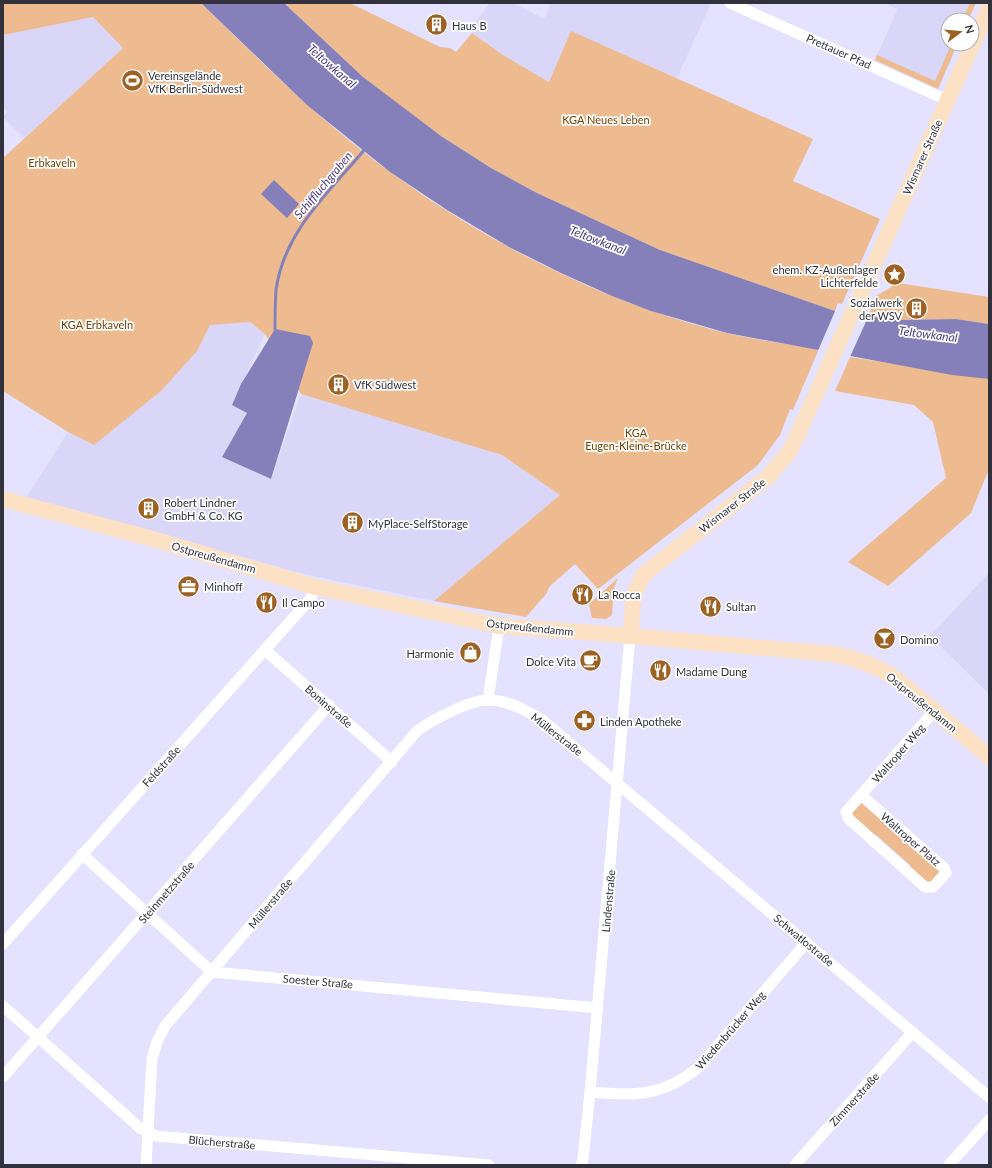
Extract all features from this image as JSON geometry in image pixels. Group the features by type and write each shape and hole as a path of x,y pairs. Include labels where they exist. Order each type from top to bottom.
{"main road":[{"name":"Wismarer Straße","path":"630,636 634,595 641,577 654,565 768,477 780,464 798,434 854,306 989,8"},
{"name":"Ostpreußendamm","path":"3,499 153,539 315,586 499,626 832,654 855,659 868,663 892,675 989,757"}],"street":[{"name":"Prettauer Pfad","path":"730,3 948,100"},
{"name":"Feldstraße","path":"3,944 311,598 315,586"},
{"path":"488,700 499,626"},
{"name":"Lindenstraße","path":"581,1165 584,1159 598,1008 630,636"},
{"name":"Boninstraße","path":"265,650 392,762"},
{"name":"Müllerstraße","path":"146,1165 152,1059 157,1042 165,1026 417,731 425,725 459,709 488,700 506,703 524,709 541,719 618,784"},
{"name":"Steinmetzstraße","path":"3,1077 329,706"},
{"name":"Waltroper Weg","path":"861,795 935,710"},
{"name":"Schwatlostraße","path":"618,784 989,1096"},
{"name":"Waltroper Platz","path":"861,795 944,868 946,873 933,887 925,887 849,819 846,812 861,795"},
{"path":"82,854 212,972"},
{"name":"Wiedenbrücker Weg","path":"590,1092 641,1094 665,1088 688,1076 699,1067 806,942"},
{"name":"Soester Straße","path":"212,972 598,1008"},
{"name":"Blücherstraße","path":"3,1006 148,1133 156,1136 489,1165"},
{"name":"Zimmerstraße","path":"795,1165 913,1032"},
{"path":"949,1165 989,1120"}],"shaded area":[{"path":"490,3 514,3 544,19 551,3 711,3 677,78 571,32 550,82 503,55 469,30"},
{"path":"884,3 976,3 972,12 940,12 940,52 954,52 938,89 875,60 898,9"},
{"path":"93,17 123,48 24,138 3,117 8,112 3,106 3,35"},
{"path":"250,322 265,334 232,404 247,413 222,456 271,479 301,394 502,455 560,495 434,601 308,575 26,498 68,432 94,445 197,351 210,325"},
{"path":"989,573 989,694 930,636"}],"green space":[{"path":"3,3 201,3 299,97 333,127 413,188 456,217 501,243 595,289 689,323 721,332 816,349 818,351 793,410 790,409 780,435 758,465 598,589 575,564 549,587 547,593 526,617 434,601 560,495 502,455 301,394 265,334 250,322 210,325 197,351 161,391 94,445 68,432 3,391 3,158 123,48 93,17 3,35"},
{"name":"KGA Neues Leben","path":"284,3 350,3 440,47 450,48 456,52 472,33 503,55 549,82 571,31 813,139 793,181 880,219 842,304 838,303 835,311 660,250 537,193 491,168 441,136 401,107 363,77"},
{"path":"970,3 976,3 972,12 966,12"},
{"path":"948,52 954,52 938,89 875,60 877,55 935,81"},
{"path":"898,283 989,297 989,324 956,319 896,320 868,317 876,296"},
{"path":"850,357 989,379 989,469 971,513 888,586 848,562 946,478 933,422 914,405 835,391"},
{"path":"618,578 614,588 612,615 606,619 592,618 589,604"},
{"path":"862,802 884,819 884,824 919,854 925,854 939,867 940,872 933,881 926,884 910,869 910,865 876,835 868,833 855,821 852,813"}],"water":[{"name":"Teltowkanal","path":"201,3 284,3 363,77 441,136 491,168 537,193 660,250 835,311 896,320 956,319 989,324 989,379 952,375 727,333 651,311 612,296 561,273 509,247 447,210 390,172 307,105"},
{"path":"274,180 299,204 287,218 261,194"},
{"path":"275,329 310,336 313,343 271,479 222,457 247,413 232,405 241,384"}],"pier":[{"path":"836,309 869,315 849,359 817,353"}],"waterway":[{"name":"Schiffluchgraben","path":"275,329 276,290 288,249 298,230 310,213 366,148"}],"place":[{"name":"Haus B","path":"436,25"},
{"name":"Vereinsgelände VfK Berlin-Südwest","path":"133,81"},
{"name":"ehem. KZ-Außenlager Lichterfelde","path":"894,275"},
{"name":"Sozialwerk der WSV","path":"917,308"},
{"name":"VfK Südwest","path":"339,384"},
{"name":"Robert Lindner GmbH & Co. KG","path":"149,508"},
{"name":"MyPlace-SelfStorage","path":"353,523"},
{"name":"Minhoff","path":"188,586"},
{"name":"La Rocca","path":"583,594"},
{"name":"Il Campo","path":"267,602"},
{"name":"Sultan","path":"711,606"},
{"name":"Domino","path":"885,639"},
{"name":"Harmonie","path":"470,653"},
{"name":"Dolce Vita","path":"591,661"},
{"name":"Madame Dung","path":"661,671"},
{"name":"Linden Apotheke","path":"585,721"}],"park label":[{"name":"Erbkaveln","path":"52,162"},
{"name":"KGA Erbkaveln","path":"97,324"},
{"name":"KGA Eugen-Kleine-Brücke","path":"636,438"}]}
